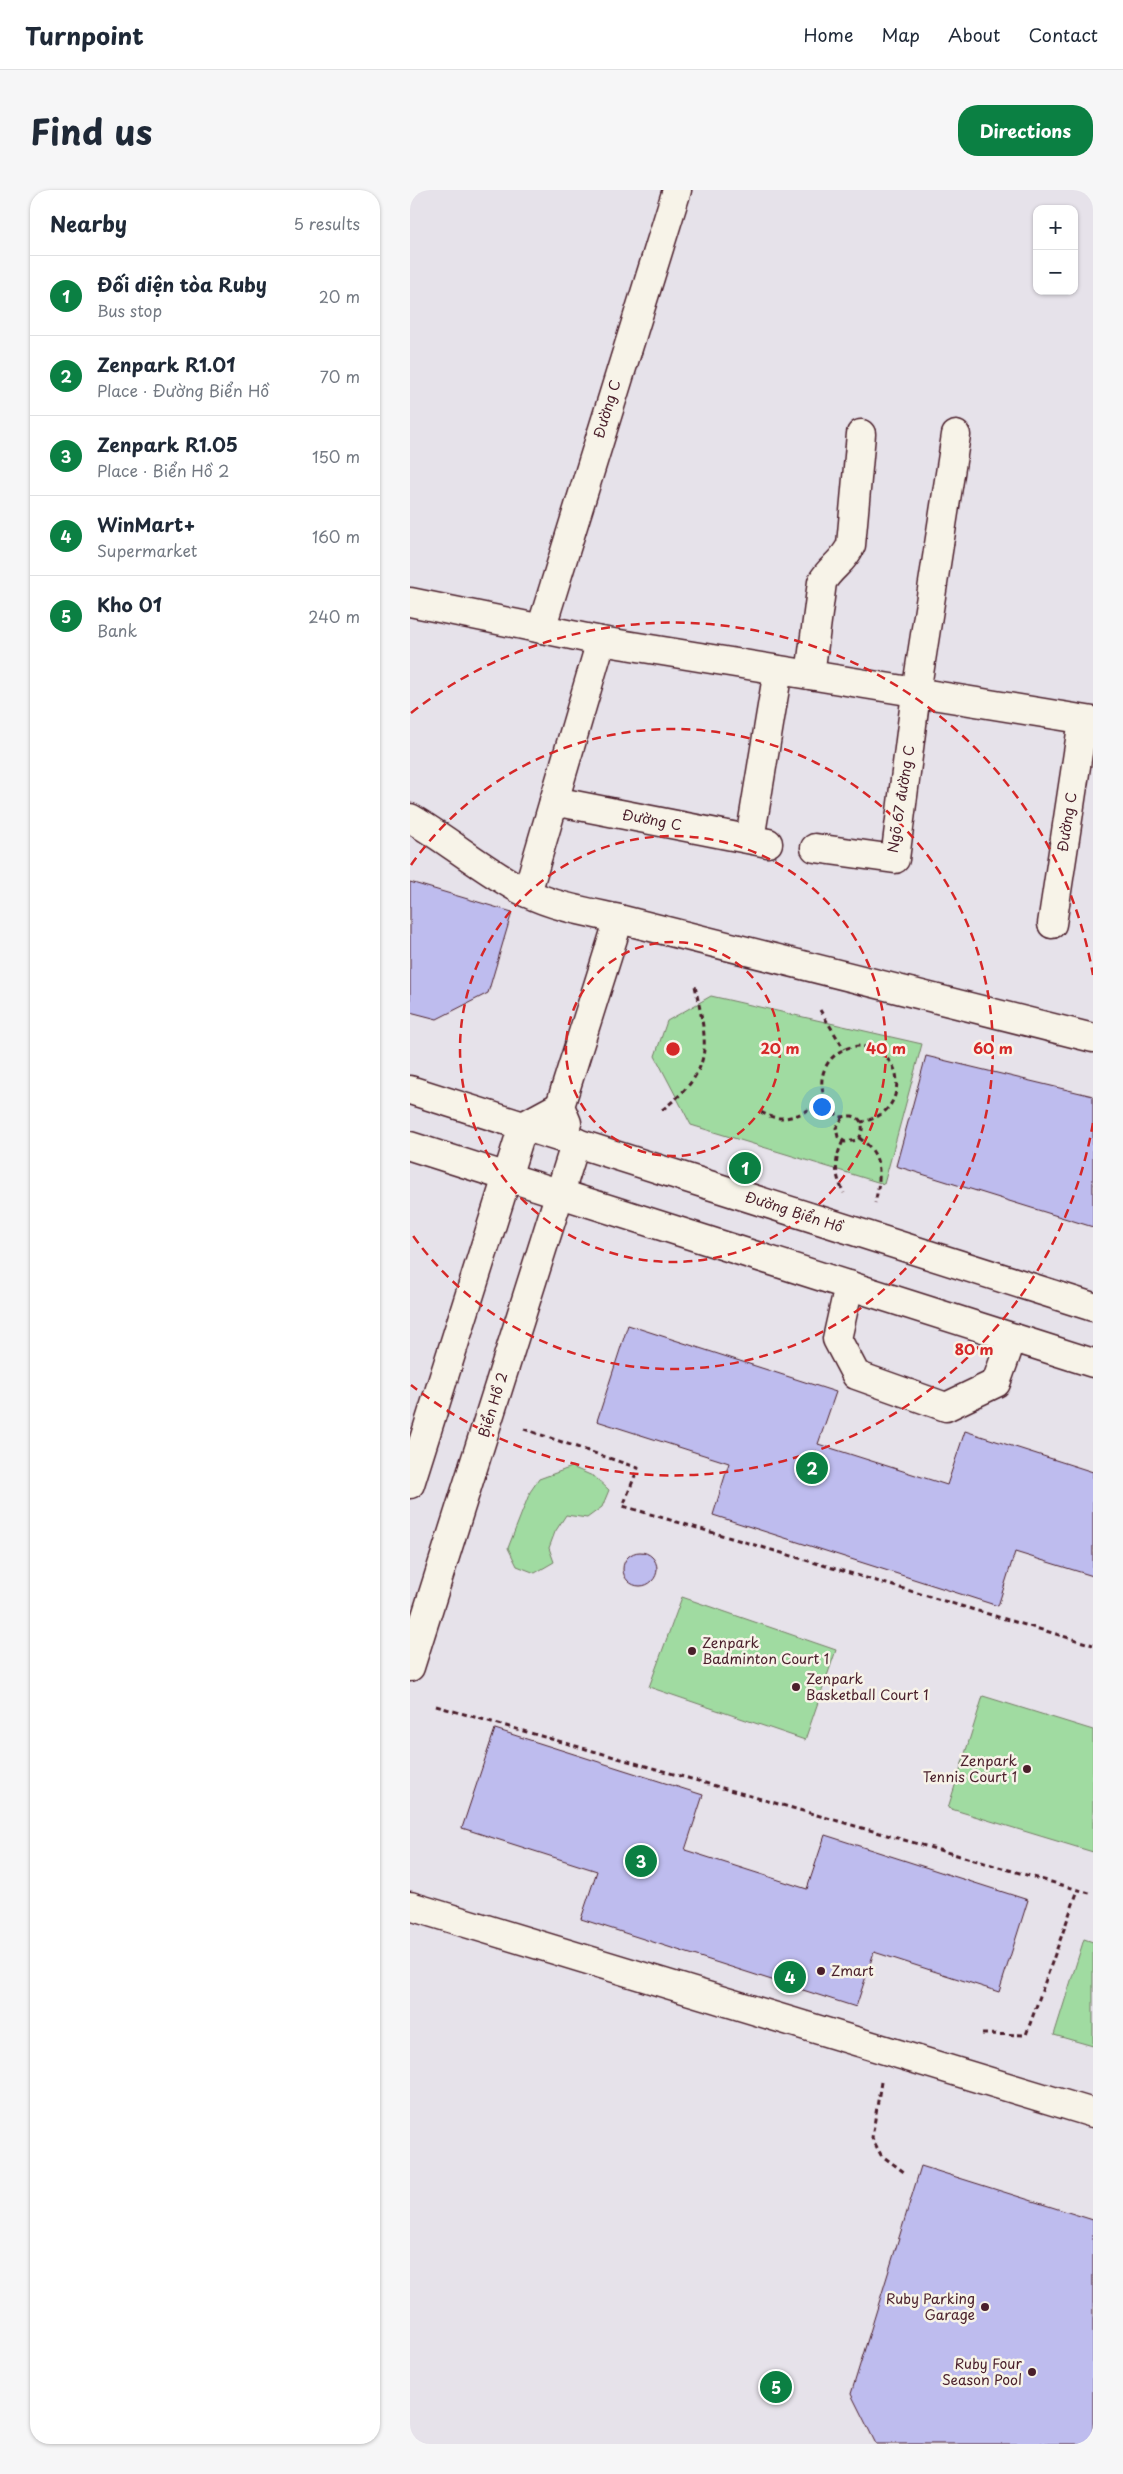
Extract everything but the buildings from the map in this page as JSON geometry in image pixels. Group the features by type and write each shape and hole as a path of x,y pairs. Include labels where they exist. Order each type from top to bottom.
{"street":[{"name":"Đường C","path":"541,629 677,190"},
{"path":"810,675 822,582 829,569 845,559 851,545 861,434"},
{"path":"916,693 956,435"},
{"name":"Đường C","path":"410,602 601,641 1088,721 1052,924"},
{"path":"527,893 601,641"},
{"name":"Đường C","path":"554,801 759,841 778,670"},
{"name":"Ngõ 67 đường C","path":"815,848 895,859 916,693"},
{"path":"410,818 500,878 527,893 559,906 619,919 1093,1038"},
{"path":"576,1142 560,1106 619,919"},
{"name":"Đường Biển Hồ","path":"410,1090 1093,1307"},
{"path":"410,1484 523,1126 560,1106"},
{"name":"Biển Hồ 2","path":"410,1667 576,1142"},
{"path":"410,1146 1093,1363"},
{"path":"849,1286 837,1339 856,1375 946,1407 996,1383 1012,1338"},
{"path":"410,1906 1093,2113"}],"path":[{"path":"662,1110 693,1082 703,1062 705,1040 695,986"},
{"path":"820,1010 844,1050"},
{"path":"843,1118 830,1108 825,1100 821,1085 823,1072 828,1061 837,1052 861,1046 874,1048 892,1065 897,1076 897,1089 893,1101 885,1111 875,1118 861,1122 852,1116 843,1118 836,1128 838,1137 843,1141 854,1142 860,1138 862,1133 861,1122"},
{"path":"761,1112 778,1119 792,1118 825,1100"},
{"path":"860,1138 872,1149 877,1158 880,1172 875,1203"},
{"path":"843,1141 836,1160 836,1172 844,1193"},
{"path":"524,1429 638,1468 623,1506 1093,1645"},
{"path":"436,1706 1093,1894"},
{"path":"982,2034 1026,2034 1078,1890"},
{"path":"872,2046 882,2078 872,2138 881,2155 904,2172"}],"green space":[{"path":"711,996 922,1044 884,1184 691,1125 655,1056 667,1021"},
{"path":"572,1467 595,1477 609,1490 602,1507 587,1518 566,1515 555,1532 549,1548 554,1562 535,1573 517,1566 508,1548 530,1492 539,1479"},
{"path":"682,1597 836,1650 805,1740 649,1687"},
{"name":"Zenpark Tennis Court 1","path":"983,1696 1093,1730 1093,1852 948,1808"},
{"path":"1084,1939 1093,1942 1093,2046 1054,2035"}],"place":[{"name":"Đối diện tòa Ruby","path":"745,1168"},
{"name":"Zenpark R1.01","path":"812,1468"},
{"name":"Zenpark Badminton Court 1","path":"692,1651"},
{"name":"Zenpark Basketball Court 1","path":"796,1687"},
{"name":"Zenpark Tennis Court 1","path":"1027,1769"},
{"name":"Zenpark R1.05","path":"641,1861"},
{"name":"Zmart","path":"821,1971"},
{"name":"WinMart+","path":"790,1977"},
{"name":"Ruby Parking Garage","path":"985,2307"},
{"name":"Ruby Four Season Pool","path":"1032,2372"},
{"name":"Kho 01","path":"776,2387"}]}
